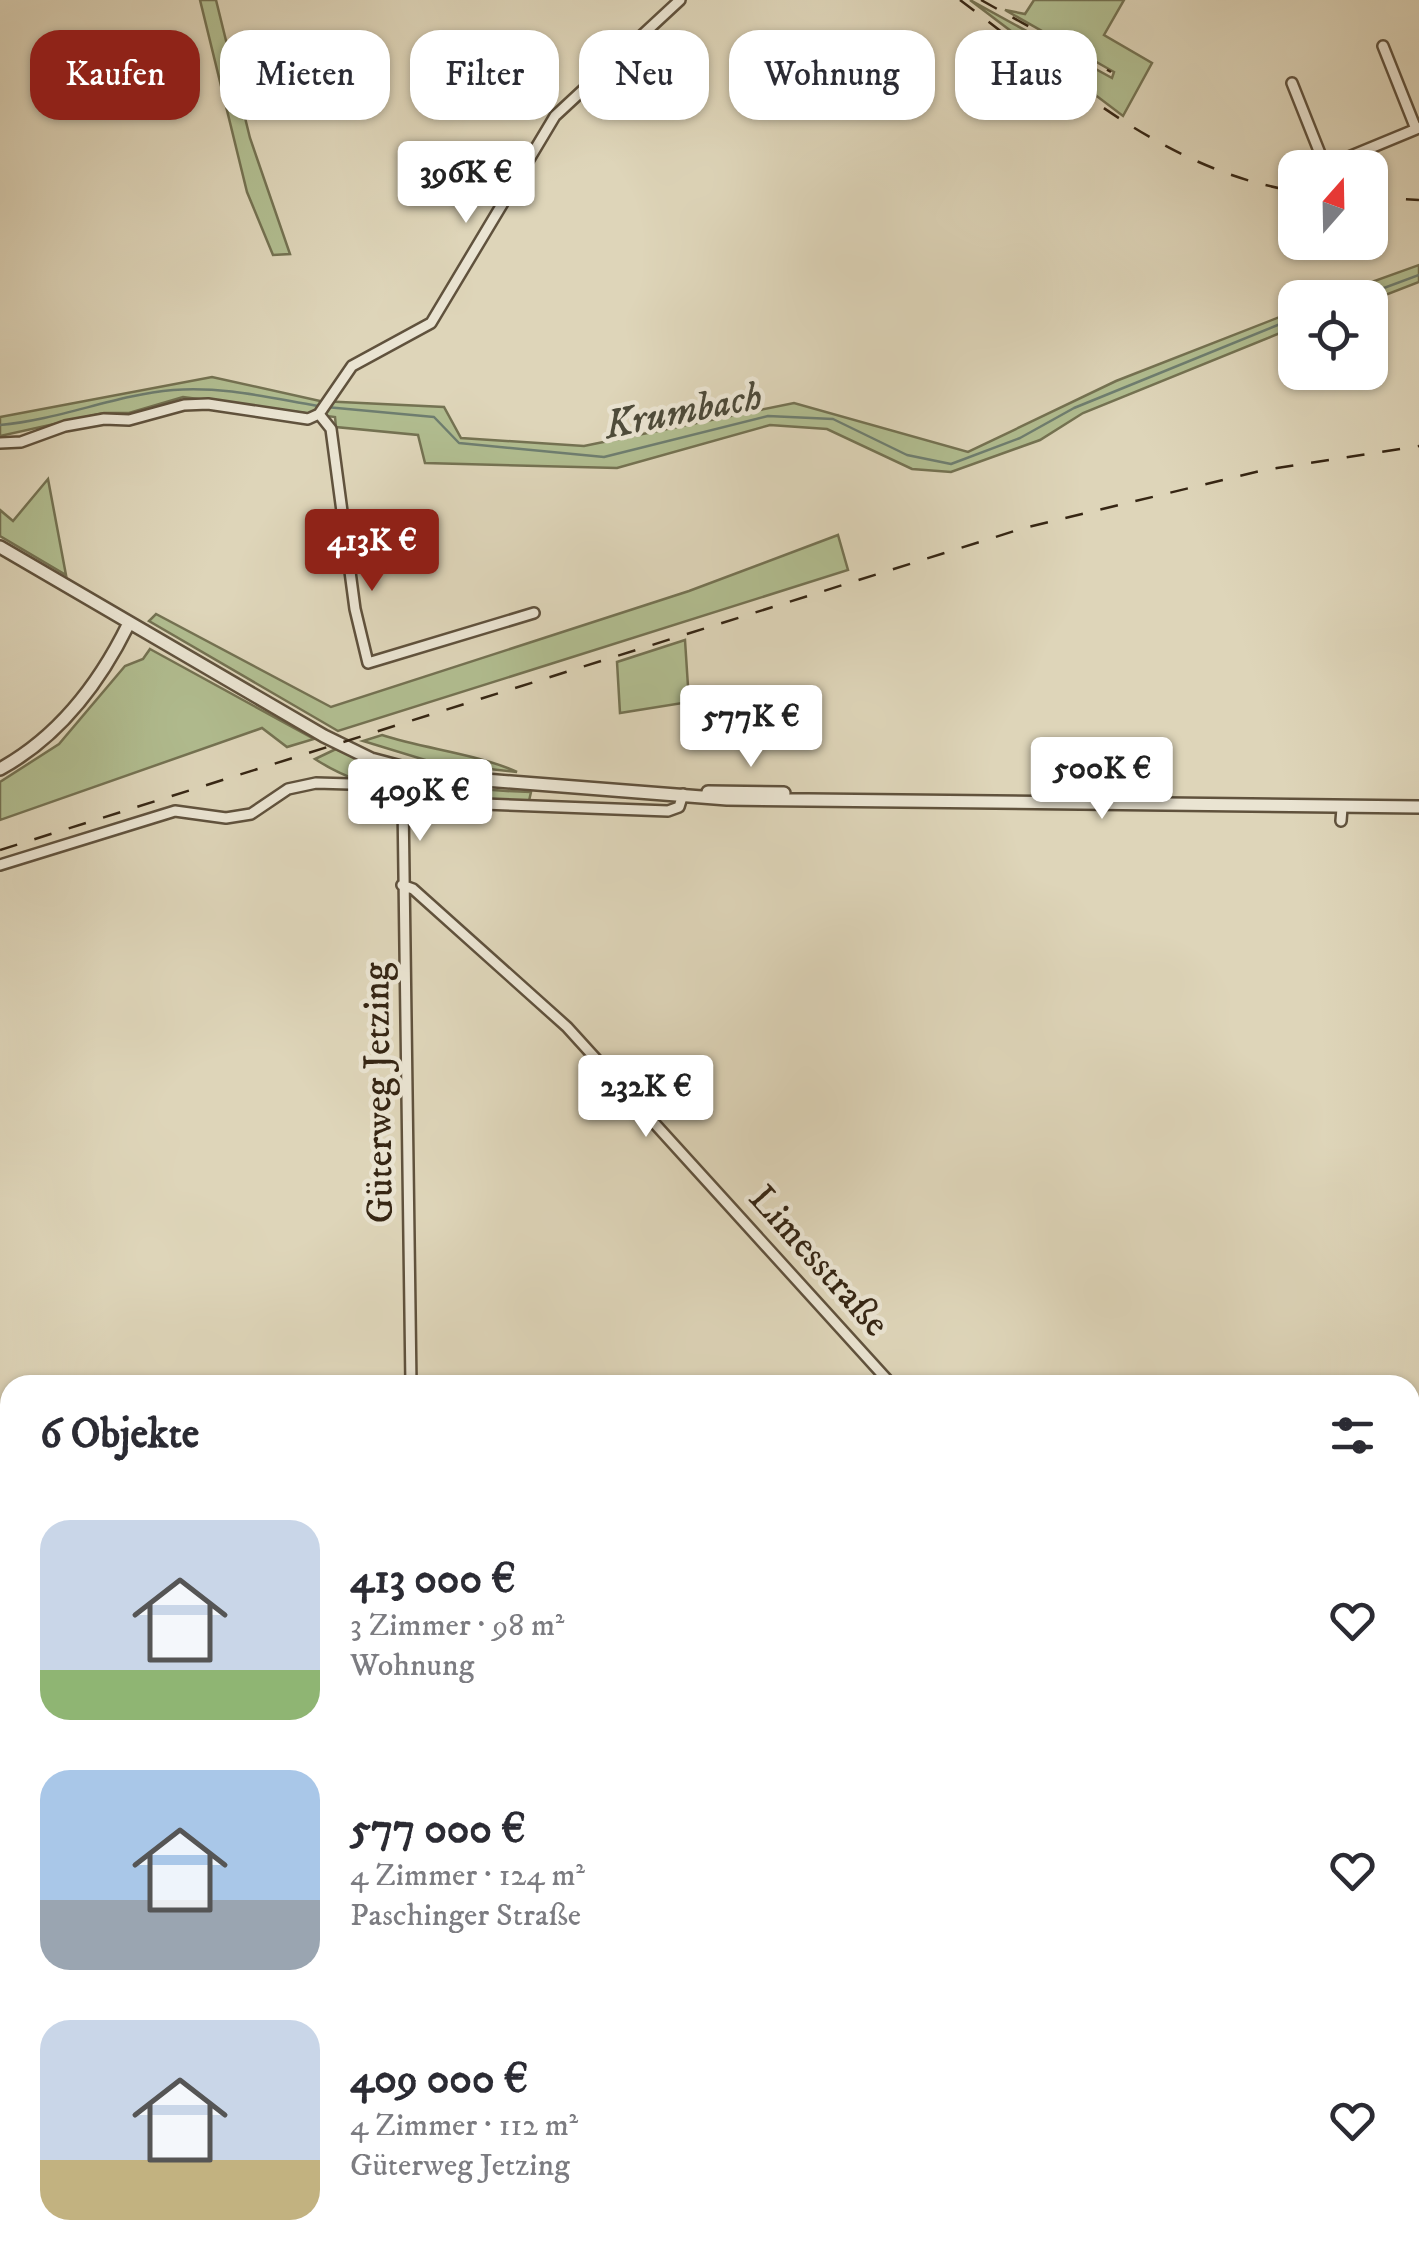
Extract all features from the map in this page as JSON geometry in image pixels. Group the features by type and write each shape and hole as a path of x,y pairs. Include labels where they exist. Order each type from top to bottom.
{"street":[{"path":"0,444 21,442 65,426 104,419 129,420 184,405 208,404 308,419 319,414 352,366 430,323 554,116 680,0"},
{"path":"1365,150 1418,128 1383,46"},
{"path":"1292,84 1317,150"},
{"path":"319,414 331,429 355,610 368,663 534,613"},
{"path":"0,548 336,742 392,766 494,783 683,794 727,790 818,797 1341,814 1419,810"},
{"path":"0,769 36,746 70,714 128,625"},
{"path":"0,865 175,811 226,818 251,814 288,789 306,785 350,784 403,801 668,811 679,807 683,794"},
{"name":"Güterweg Jetzing","path":"403,801 412,1375"},
{"name":"Limesstraße","path":"402,885 567,1027 883,1375"}],"green space":[{"path":"200,0 216,0 223,30 220,30 220,82"},
{"path":"970,0 1025,30 1010,30"},
{"path":"1034,0 1124,0 1104,35 1152,63 1123,116 1097,96 1097,70 1112,78 1114,72 1097,62 1097,30 1040,30 1005,10 1025,14"},
{"path":"229,120 246,120 290,254 273,255 247,192"},
{"path":"1419,265 1419,282 1388,294 1388,280 1377,280"},
{"path":"1278,318 1278,334 1083,413 1040,440 951,472 912,469 827,429 770,425 617,468 425,463 418,435 336,427 335,417 183,397 129,413 104,413 0,436 0,417 212,377 320,401 444,407 461,438 584,446 794,403 968,452 1116,381"},
{"path":"48,479 66,575 0,536 0,510 13,521"},
{"path":"838,535 848,570 338,731 149,621 156,614 331,707 689,591"},
{"path":"685,640 689,702 620,713 617,662"},
{"path":"150,649 314,739 287,747 262,728 0,820 0,782 59,744 125,666 143,659"},
{"path":"382,735 517,772 435,763 363,741"},
{"path":"336,749 383,769 431,782 531,792 529,801 418,795 365,783 315,759"}],"waterway":[{"name":"Krumbach","path":"1388,286 1419,275"},
{"name":"Krumbach","path":"326,407 434,417 459,443 604,457 768,416 833,419 907,455 951,464 1020,438 1074,408 1278,325"},
{"name":"Krumbach","path":"0,425 173,390 228,391 318,406"}],"railway":[{"path":"960,0 1077,89 1158,142 1247,180 1278,187"},
{"path":"981,0 1111,72"},
{"path":"1388,198 1419,200"},
{"path":"0,850 1024,528 1264,470 1419,446"}]}
